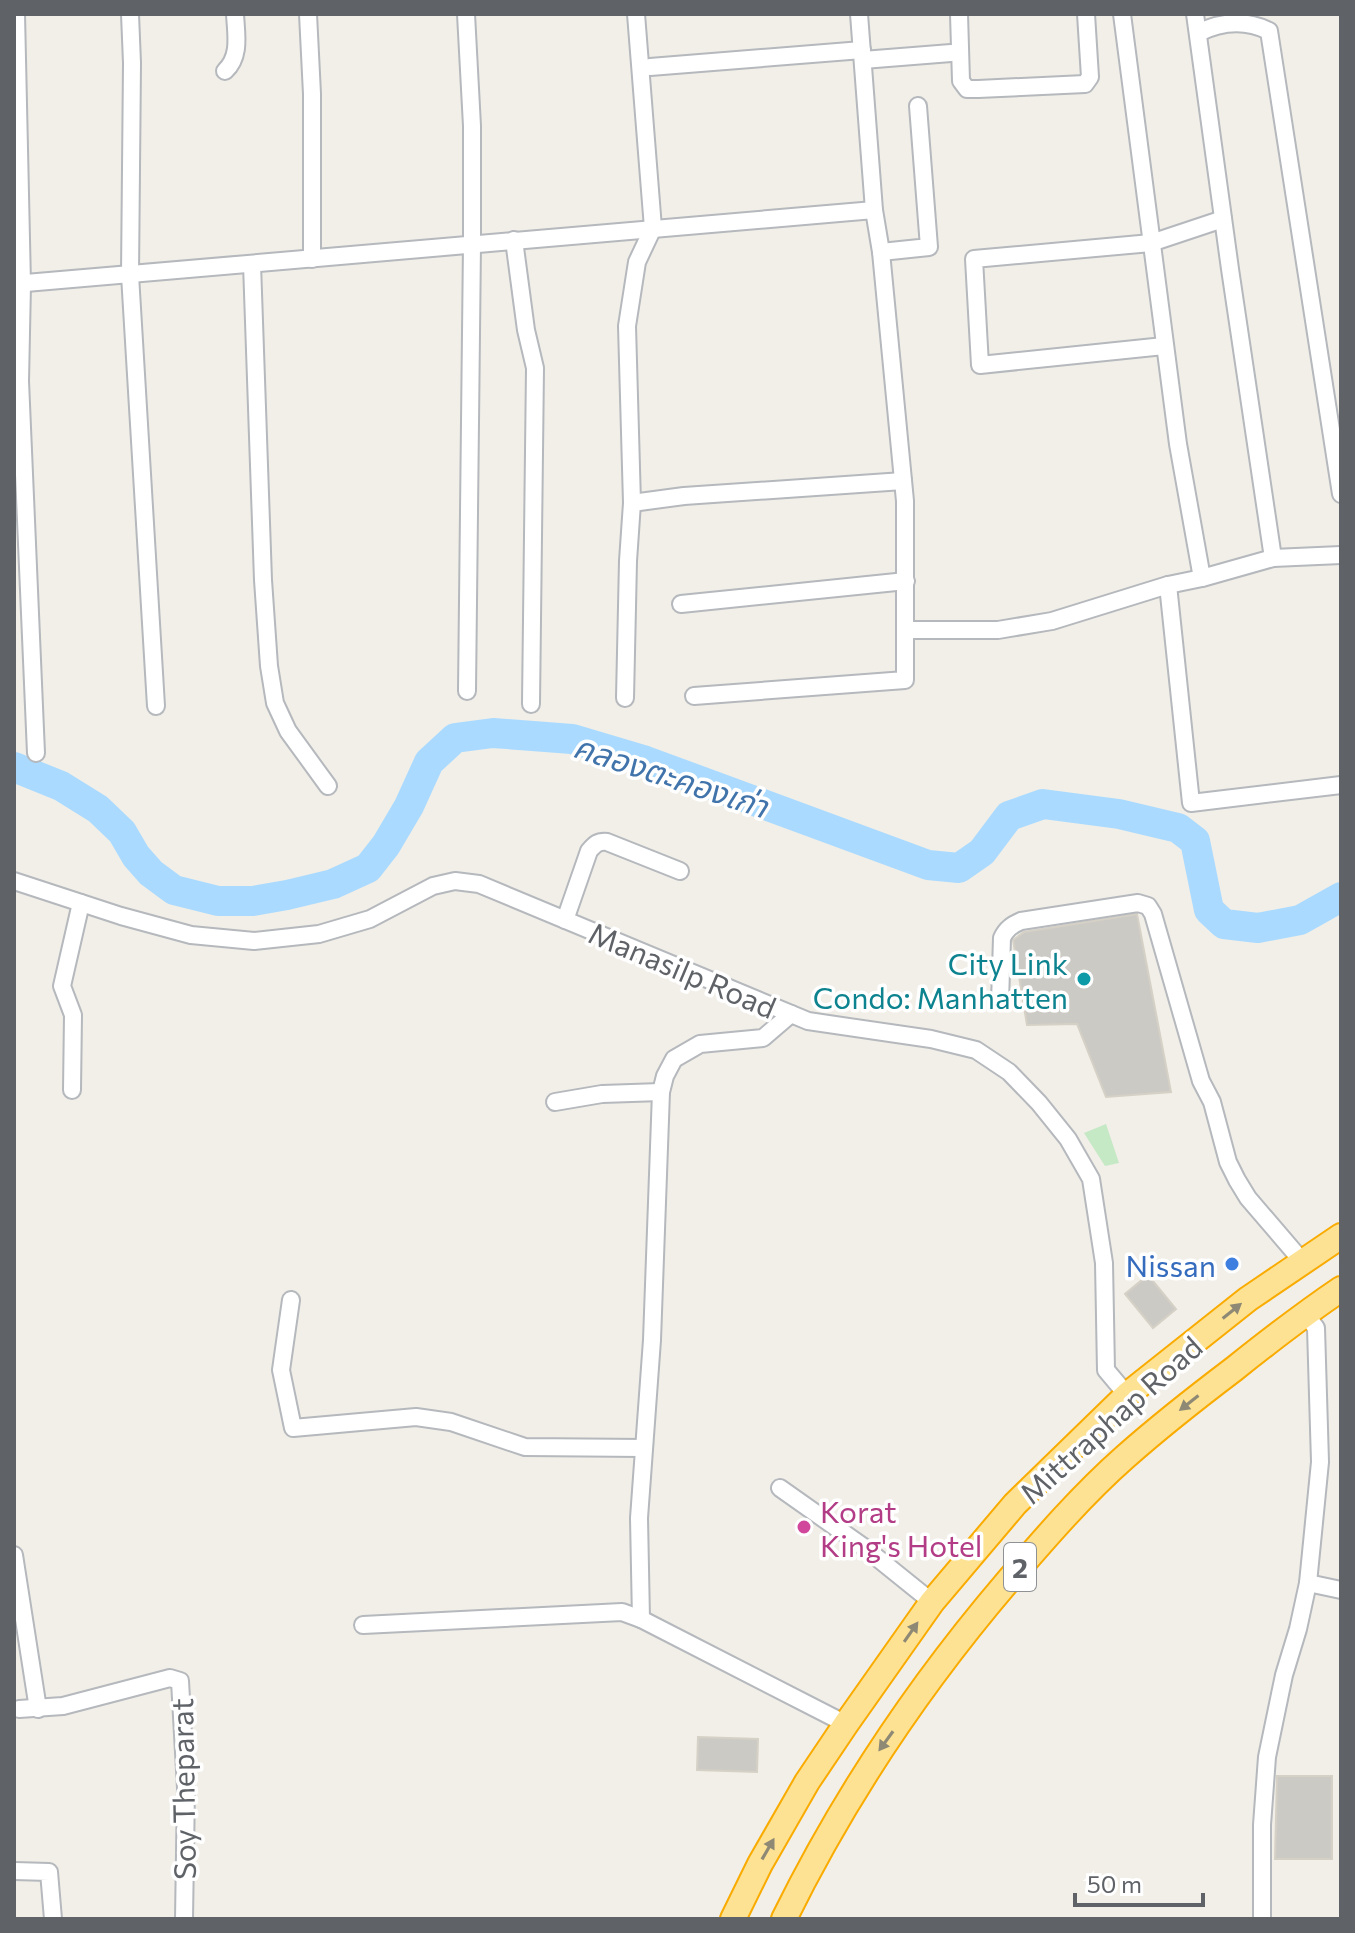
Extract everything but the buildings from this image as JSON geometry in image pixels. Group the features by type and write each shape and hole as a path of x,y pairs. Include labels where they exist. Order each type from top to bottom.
{"highway":[{"name":"Mittraphap Road","path":"733,1919 791,1809 846,1724 932,1602 1015,1504 1127,1395 1248,1299 1341,1236"},
{"name":"Mittraphap Road","path":"784,1919 841,1811 878,1752 963,1634 1045,1538 1123,1458 1182,1408 1341,1289"}],"street":[{"path":"16,14 20,381 36,753"},
{"path":"130,14 130,275 156,706"},
{"path":"225,71 236,57 235,14"},
{"path":"308,14 312,94 312,259"},
{"path":"466,14 472,126 467,691"},
{"path":"625,698 632,503 627,326 637,262 653,228 636,14"},
{"path":"694,696 905,680 905,501 881,252 874,210 859,14"},
{"path":"959,14 961,81 967,89 978,89 1085,84 1090,77 1086,14"},
{"path":"1122,14 1164,346 1202,578"},
{"path":"1195,14 1273,558"},
{"path":"1198,33 1212,26 1237,22 1255,24 1269,31 1341,494"},
{"path":"650,67 951,53"},
{"path":"881,252 929,247 918,106"},
{"path":"18,284 874,210"},
{"path":"1164,346 980,365 974,259 1151,243 1223,219"},
{"path":"514,240 526,330 535,368 531,704"},
{"path":"252,264 263,580 271,678 275,703 288,731 328,786"},
{"path":"632,503 684,496 903,481"},
{"path":"906,630 998,630 1052,621 1168,585 1273,558 1341,555"},
{"path":"681,604 906,581"},
{"path":"1168,585 1191,803 1341,785"},
{"path":"565,920 589,851 595,843 607,842 680,871"},
{"name":"Manasilp Road","path":"14,881 191,935 254,941 319,934 370,919 433,886 455,881 479,884 808,1021 931,1039 976,1050 1009,1072 1039,1103 1068,1139 1091,1179 1104,1263 1106,1370 1127,1395"},
{"path":"72,1090 73,1012 62,986 81,903"},
{"path":"1000,1002 1002,938 1011,926 1021,921 1123,905 1138,903 1148,906 1153,914 1201,1081 1212,1102 1228,1162 1248,1198 1302,1261"},
{"path":"641,1619 639,1518 652,1340 661,1092 674,1059 700,1044 763,1038 791,1014"},
{"path":"555,1102 602,1094 661,1092"},
{"path":"291,1300 281,1370 293,1428 416,1417 451,1422 525,1447 644,1448"},
{"path":"1262,1919 1262,1825 1267,1757 1308,1583 1320,1462 1316,1328 1305,1313"},
{"path":"780,1488 865,1548 932,1602"},
{"path":"14,1558 38,1709"},
{"path":"1308,1583 1341,1590"},
{"path":"363,1625 622,1612 846,1724"},
{"name":"Soy Theparat","path":"19,1709 63,1706 170,1678 180,1681 186,1788 184,1919"},
{"path":"14,1871 49,1872 53,1919"}],"green space":[{"path":"1106,1124 1119,1163 1105,1166 1084,1133"}],"waterway":[{"name":"คลองตะคองเก่า","path":"14,767 61,786 98,809 122,832 136,856 151,873 174,890 218,901 253,901 287,895 333,884 368,868 409,806 429,762 455,738 493,733 572,739 646,761 928,865 959,868 982,852 1009,816 1043,804 1119,814 1178,828 1195,841 1209,910 1224,924 1258,928 1300,920 1341,897"}],"place":[{"name":"City Link Condo: Manhatten","path":"1084,979"},
{"name":"Nissan","path":"1232,1264"},
{"name":"Korat King's Hotel","path":"804,1527"}]}
